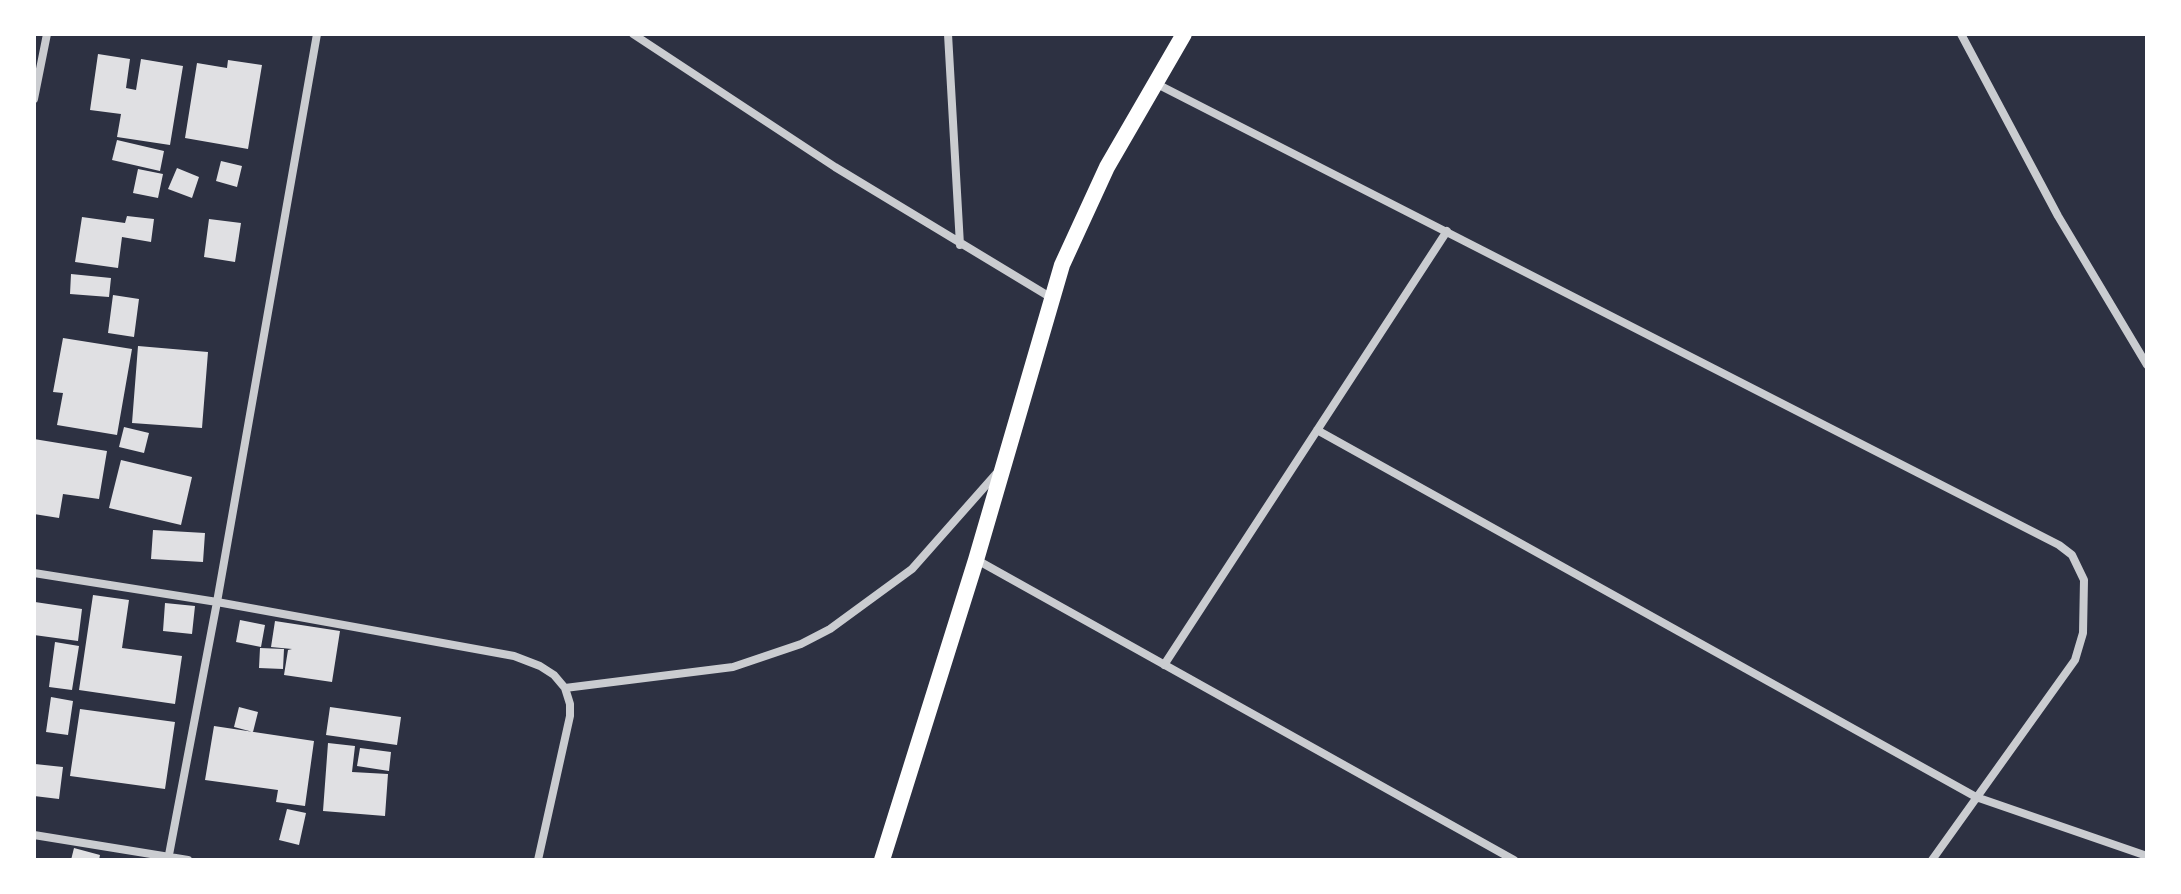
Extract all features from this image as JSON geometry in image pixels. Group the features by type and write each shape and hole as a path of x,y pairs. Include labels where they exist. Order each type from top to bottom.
{"main road":[{"path":"882,860 976,560 1050,297 1087,209 1184,34"}],"street":[{"path":"34,99 37,70 47,34"},
{"path":"169,858 317,34"},
{"path":"633,34 835,167 1050,297"},
{"path":"948,34 960,245"},
{"path":"1961,34 2058,216 2147,365"},
{"path":"1155,83 2059,545 2072,555 2084,580 2083,633 2075,660 1932,860"},
{"path":"1164,665 1447,231"},
{"path":"1317,430 1976,797 2147,856"},
{"path":"565,688 733,667 801,644 830,629 912,569 1003,467"},
{"path":"976,560 1514,860"},
{"path":"34,573 217,602 514,656 540,666 554,675 565,688 570,704 569,725 538,860"},
{"path":"34,835 188,860"}],"building":[{"path":"98,54 130,59 126,88 136,90 141,59 183,66 170,145 117,137 121,114 90,110"},
{"path":"228,60 262,65 248,149 185,138 197,63 227,68"},
{"path":"117,140 164,151 160,171 112,160"},
{"path":"221,161 242,166 237,187 216,181"},
{"path":"177,168 199,177 192,198 168,189"},
{"path":"138,169 163,174 158,198 133,193"},
{"path":"127,216 154,219 151,242 122,237 118,268 75,262 82,217 125,223"},
{"path":"209,219 241,223 235,262 204,257"},
{"path":"71,274 111,278 109,297 70,294"},
{"path":"113,295 139,299 134,337 108,333"},
{"path":"63,338 132,349 117,435 57,425 63,393 53,392"},
{"path":"138,346 208,352 202,428 132,423"},
{"path":"124,427 149,433 144,453 119,447"},
{"path":"34,439 107,451 99,499 63,494 59,518 34,514"},
{"path":"121,460 192,477 181,525 109,508"},
{"path":"153,530 205,533 203,562 151,559"},
{"path":"93,595 129,600 122,648 182,656 175,704 79,690"},
{"path":"35,602 82,609 78,641 34,635"},
{"path":"165,603 195,606 192,634 163,631"},
{"path":"240,620 265,625 261,647 236,642"},
{"path":"275,621 340,631 332,682 284,675 288,650 292,649 271,647"},
{"path":"55,642 79,646 72,690 49,687"},
{"path":"260,648 284,649 283,669 259,668"},
{"path":"51,697 73,701 68,735 46,732"},
{"path":"239,707 258,712 253,732 234,727"},
{"path":"330,707 401,717 397,745 326,735"},
{"path":"80,709 175,722 165,789 70,776"},
{"path":"214,726 314,741 305,806 276,802 278,790 205,780"},
{"path":"328,743 355,746 352,772 388,774 385,816 323,811"},
{"path":"360,748 391,752 389,771 357,766"},
{"path":"35,764 63,767 59,799 34,796"},
{"path":"287,809 306,813 299,845 279,840"},
{"path":"74,848 100,855 99,860 71,860"}]}
